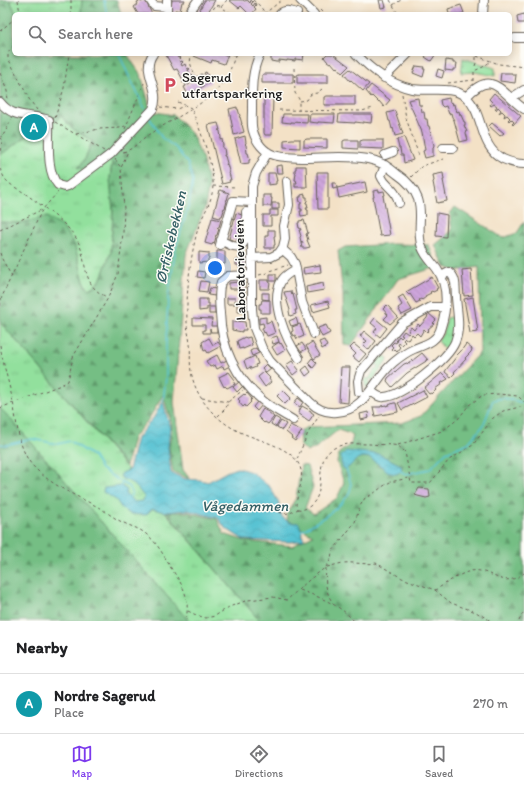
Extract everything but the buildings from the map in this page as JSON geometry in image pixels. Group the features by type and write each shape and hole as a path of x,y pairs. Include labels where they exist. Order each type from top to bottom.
{"street":[{"path":"150,0 154,6 166,7"},
{"path":"189,12 198,0"},
{"path":"483,12 484,0"},
{"path":"297,12 302,2 312,12"},
{"path":"515,38 524,38"},
{"path":"0,102 11,112 46,119 48,148 53,176 58,186 65,187 111,154 155,106 156,93 148,68 152,56"},
{"path":"259,56 252,78 252,123 256,140 262,148 278,156 291,158 364,158 385,165 406,181 413,190 419,203 421,214 420,238 422,249 441,276 446,293 441,328 437,336 432,341 410,351 395,361 361,403 351,409 338,412 322,410"},
{"path":"358,56 384,78 402,86 419,90 450,90 466,97 475,110 484,137 493,151 500,157 510,162 524,164"},
{"path":"384,78 406,56"},
{"path":"466,97 477,83 494,84 524,109"},
{"path":"511,98 524,90"},
{"path":"443,148 453,148"},
{"name":"Laboratorieveien","path":"268,152 254,177 252,186 253,322 262,348 270,361 305,398 322,410"},
{"path":"385,165 381,174 383,180 396,192 399,203"},
{"path":"252,258 262,259 271,257 276,255 282,249 285,242 284,226 289,205 287,181"},
{"path":"246,212 246,239 243,244 240,246 221,243 233,201 252,202"},
{"path":"282,249 288,254 295,265 302,302 314,334"},
{"path":"295,265 282,280 278,288 277,297 284,330 289,343 299,358"},
{"path":"371,391 378,396 384,397 405,390 448,353 453,346 458,334 459,323 454,278 449,272 441,276"},
{"path":"252,275 228,276 222,280 220,285 220,318 224,340 232,362 248,385 267,404 293,420"},
{"path":"359,392 358,381 361,371 402,323 431,307 445,307"}],"path":[{"path":"18,0 20,10"},
{"path":"71,0 71,12"},
{"path":"221,7 227,0"},
{"path":"253,0 260,6 264,12"},
{"path":"267,12 282,0"},
{"path":"390,0 397,12"},
{"path":"392,5 401,0"},
{"path":"211,12 216,5 229,12"},
{"path":"0,31 12,21"},
{"path":"12,48 8,53 8,58 29,99 46,119"},
{"path":"57,112 68,70 69,56"},
{"path":"182,82 195,75 190,65 191,56"},
{"path":"122,152 128,151 213,92 225,81 236,56"},
{"path":"474,66 476,63 476,56"},
{"path":"479,56 499,64 524,67"},
{"path":"446,83 477,83 474,71 484,67 492,61"},
{"path":"294,68 295,92 299,101 299,110"},
{"path":"0,73 7,91 11,112 4,134 1,135 2,142 0,151"},
{"path":"402,86 401,90 406,118 419,156"},
{"path":"299,101 307,100 311,94 322,90"},
{"path":"124,130 140,93"},
{"path":"178,102 191,108 199,126 213,180 211,201 196,233 188,293 187,322 190,341 190,367 192,376 205,405 226,424 238,431 273,445 297,460 301,468 302,475 296,505 298,509"},
{"path":"155,106 177,109 185,106"},
{"path":"279,110 362,111 373,108"},
{"path":"62,126 101,150 111,154 121,168"},
{"path":"76,134 99,129 120,128 126,126"},
{"path":"0,408 68,381 73,356 108,298 118,274 123,233 124,196 121,168 128,151"},
{"path":"406,181 422,166 443,159"},
{"path":"0,169 6,180 44,207 76,237 80,245 86,276 101,295 108,298"},
{"path":"212,186 236,188"},
{"path":"0,306 1,299 12,278 42,210 49,201 65,187"},
{"path":"0,230 42,210"},
{"path":"0,253 2,260 12,278"},
{"path":"252,275 267,273 288,265 295,265"},
{"path":"0,345 20,437 25,452 32,464 44,475 67,491 146,534 154,542 186,593 188,611 186,621"},
{"path":"217,416 226,408 228,402 248,385"},
{"path":"279,512 285,514 291,513 298,509 306,509 313,503 320,490 324,458 335,448 347,444 397,446 442,431 458,419 469,405 484,395 498,394 518,396 524,402"},
{"path":"202,398 228,402"},
{"path":"397,446 405,452 411,483 430,483 449,460 473,445 493,418 503,411 524,406"},
{"path":"297,460 304,440 322,410"},
{"path":"188,611 206,618 215,616 229,607 248,600 274,597 287,600 326,567 332,559 332,552 356,522 360,506 365,498 390,482 410,478"},
{"path":"326,567 342,563 359,562 367,565 376,563 402,578 435,590 451,603 476,612 491,621"},
{"path":"326,567 325,587 333,604"},
{"path":"435,590 461,574 472,571 484,571 492,576 510,580 519,577 524,573"},
{"path":"299,590 333,604 346,612 354,621"},
{"path":"519,621 524,611"}],"green space":[{"path":"0,0 10,0 15,12 12,12 12,56 128,56 141,75 150,107 155,112 174,115 192,134 202,158 209,185 205,207 186,255 174,402 183,470 190,479 173,472 169,448 172,426 163,395 148,420 133,438 126,466 0,322 0,222 20,223 47,217 62,227 74,243 85,286 90,289 100,281 111,252 113,211 110,178 112,163 106,157 83,169 78,168 85,159 92,141 73,129 61,116 42,132 27,136 0,155"},
{"path":"10,0 82,0 81,12 15,12"},
{"path":"82,0 117,0 120,12 81,12"},
{"path":"463,58 495,68 495,76 475,72 461,73"},
{"path":"61,116 73,129 92,141 85,159 79,168 106,157 112,163 110,178 113,211 111,252 100,281 90,289 85,285 74,243 47,217 20,223 0,222 0,155 27,136 42,132"},
{"path":"455,207 503,238 517,233 524,222 524,621 260,621 166,512 187,512 217,519 224,534 245,541 292,546 313,535 288,521 286,514 296,498 301,465 307,466 313,487 305,508 314,514 337,498 344,483 337,462 339,453 351,444 353,435 338,430 317,447 307,452 300,445 299,431 308,427 402,423 421,416 480,352 479,267 456,271 445,267 435,245 452,231 450,214"},
{"path":"392,244 429,245 437,267 398,279 351,346 344,345 343,295 338,251 345,247"},
{"path":"455,317 455,326 452,339 446,351 438,341 443,333 447,318"},
{"path":"0,322 260,621 189,621 0,408"},
{"path":"383,355 388,358 388,360 373,380 371,379 369,381 370,386 366,388 364,380 367,378 369,379 379,365 376,365 367,373 365,372 371,369 377,361 375,359 376,358 378,359"},
{"path":"0,408 5,413 189,621 0,621"}],"water":[{"name":"Vågedammen","path":"163,401 170,428 168,447 171,473 185,479 208,482 228,471 238,468 251,472 270,487 279,503 282,517 289,522 299,523 304,540 290,542 244,540 225,528 218,518 187,510 165,512 152,509 146,515 130,514 122,509 116,500 103,492 104,488 121,486 127,490 125,494 135,502 142,501 145,498 135,486 122,479 120,476 122,473 129,470 137,438 154,417"},
{"path":"346,451 379,454 401,465 402,470 397,474 390,473 370,458 362,457 357,459 346,470 343,468 341,463 341,456"}],"waterway":[{"name":"Ørfiskebekken","path":"104,0 107,12"},
{"name":"Ørfiskebekken","path":"120,56 146,111"},
{"name":"Ørfiskebekken","path":"149,117 162,138 176,148 188,164 193,181 189,204 176,247 168,297 166,378 163,401"},
{"name":"Ørfiskebekken","path":"400,471 406,474 430,469 446,452 468,443 483,426 493,400 503,398 524,403"},
{"path":"0,444 6,445 32,439 58,444 70,441 93,456 101,469 129,487 132,492 130,497"},
{"name":"Ørfiskebekken","path":"301,531 331,512 345,500 351,486 346,468"},
{"path":"121,486 122,482"}],"place":[{"name":"Sagerud utfartsparkering","path":"170,85"},
{"name":"Nordre Sagerud","path":"34,127"}]}
